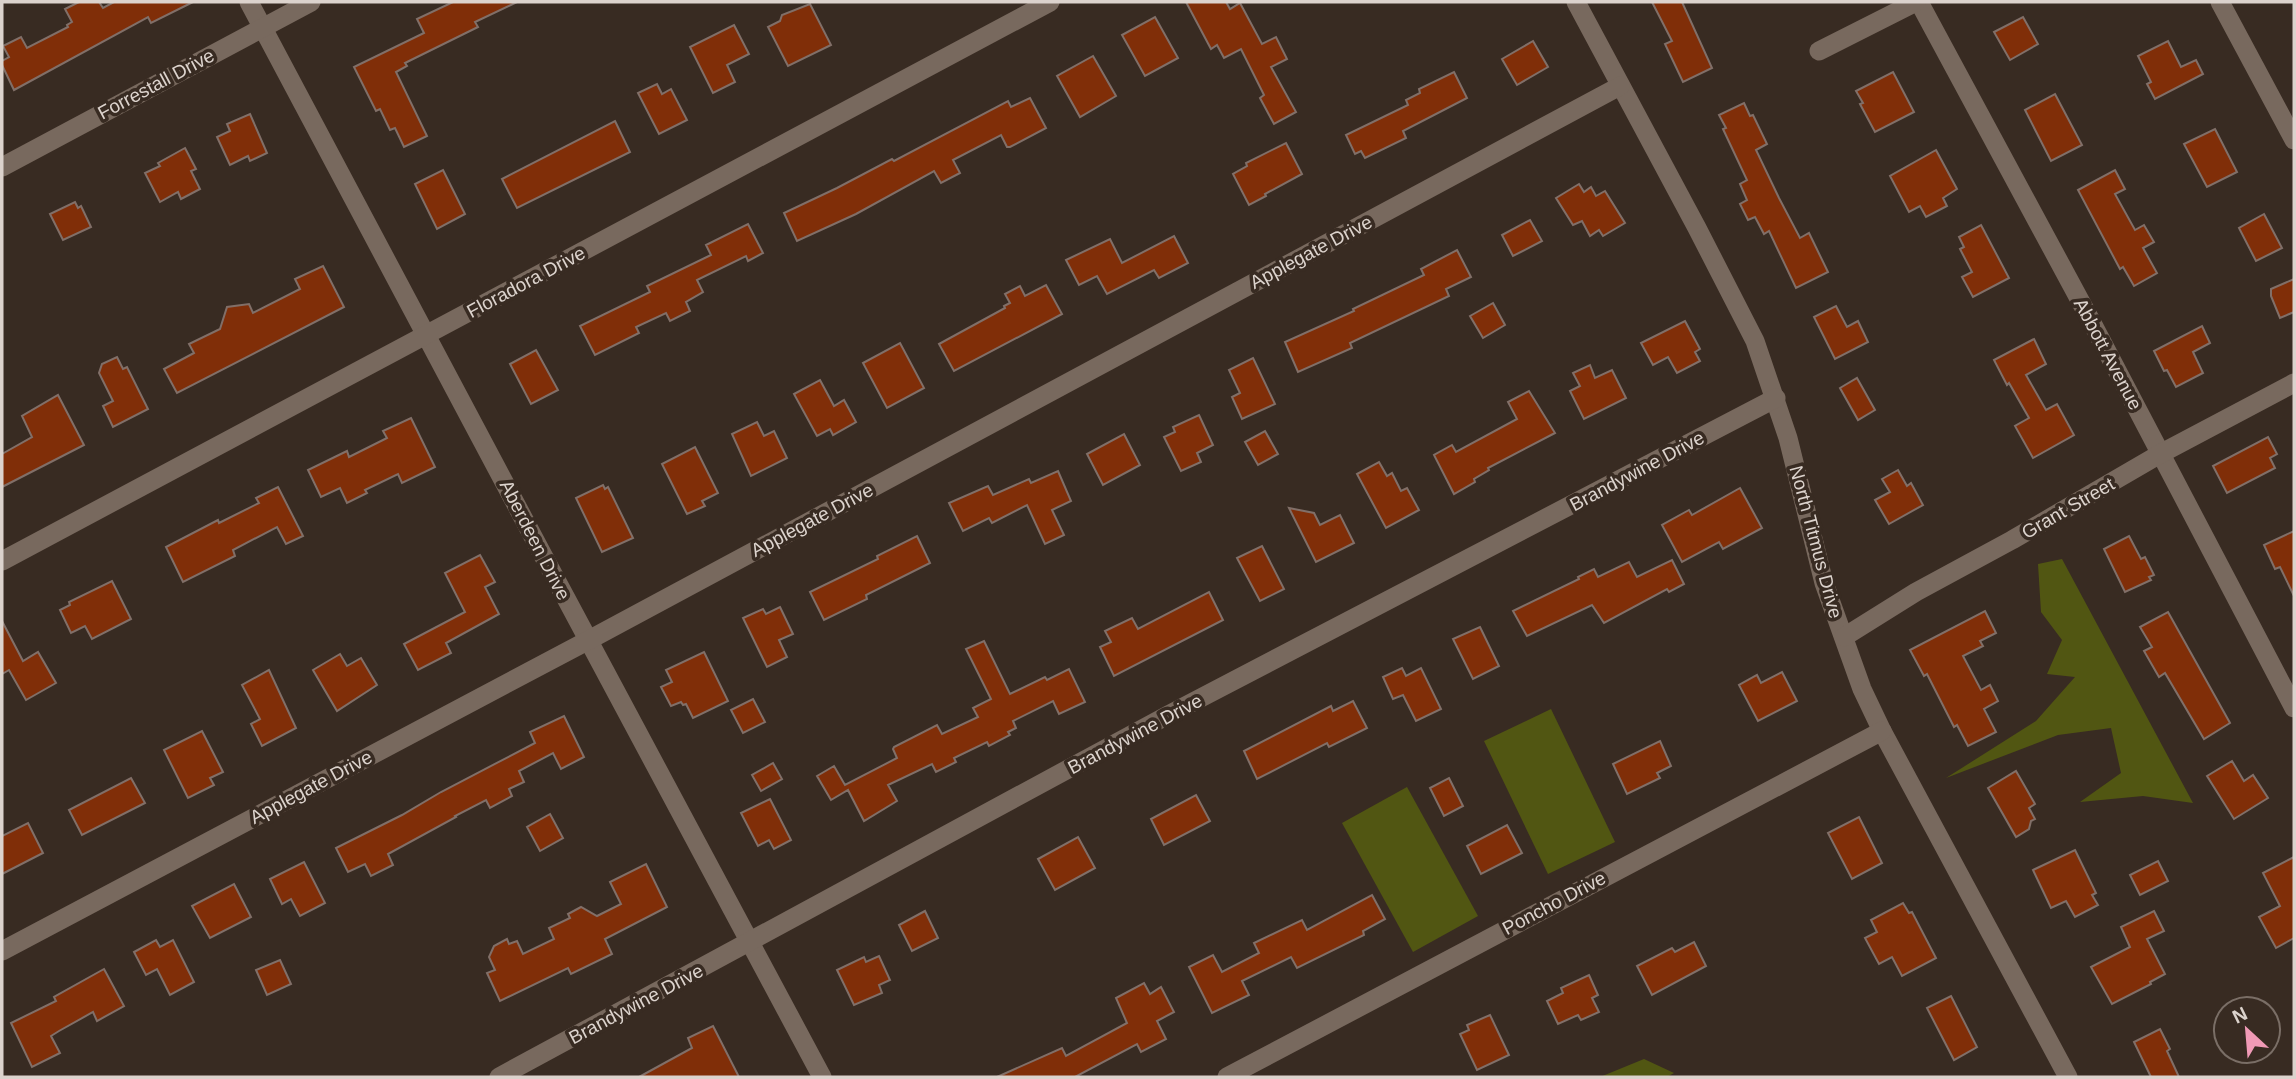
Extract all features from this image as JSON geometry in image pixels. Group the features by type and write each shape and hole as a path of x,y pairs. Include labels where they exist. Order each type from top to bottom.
{"street":[{"name":"Aberdeen Drive","path":"249,2 822,1077"},
{"name":"Forrestall Drive","path":"2,167 311,2"},
{"name":"Floradora Drive","path":"2,561 1049,2"},
{"name":"North Titmus Drive","path":"1576,2 1755,341 1776,398 1803,492 1824,583 1862,689 2068,1077"},
{"path":"1819,51 1918,2"},
{"name":"Abbott Avenue","path":"1918,2 2090,319 2294,708"},
{"path":"2220,2 2294,140"},
{"name":"Applegate Drive","path":"2,951 1620,86"},
{"name":"Grant Street","path":"1844,637 2160,454 2294,383"},
{"name":"Brandywine Drive","path":"499,1077 1168,715 1776,398"},
{"name":"Poncho Drive","path":"1227,1077 1882,731"}],"green space":[{"path":"2062,559 2193,803 2143,796 2080,802 2121,773 2111,728 2058,735 1946,778 2036,721 2075,677 2047,674 2062,640 2041,612 2038,564"},
{"path":"1551,709 1615,842 1548,874 1484,741"},
{"path":"1407,787 1478,916 1413,952 1342,823"},
{"path":"1644,1059 1674,1073 1667,1077 1600,1077"}],"building":[{"path":"79,2 99,2 103,8 114,2 193,2 151,23 148,17 14,90 2,65 2,61 9,57 3,46 21,37 27,48 68,27 72,22 65,9"},
{"path":"453,2 517,2 475,22 478,27 405,63 407,66 396,72 427,136 404,147 395,128 390,130 380,109 376,111 354,67 424,33 417,19"},
{"path":"1186,2 1226,2 1230,9 1240,3 1262,44 1276,37 1287,59 1271,67 1296,112 1274,124 1260,98 1264,95 1241,49 1224,58 1217,45 1211,49"},
{"path":"1652,2 1682,2 1712,68 1683,82 1665,44 1672,41"},
{"path":"810,4 831,45 788,66 768,27 780,21 782,15"},
{"path":"1155,17 1178,58 1145,76 1122,35"},
{"path":"2023,17 2038,44 2010,60 1994,32"},
{"path":"734,25 749,54 727,65 735,82 713,93 690,47"},
{"path":"1533,41 1548,67 1517,85 1502,59"},
{"path":"2168,41 2181,67 2196,60 2203,74 2155,99 2147,84 2151,82 2138,56"},
{"path":"1093,56 1116,96 1080,117 1057,76"},
{"path":"1454,72 1467,98 1403,131 1406,138 1365,158 1361,151 1355,154 1346,135 1408,105 1406,100 1420,93 1419,89"},
{"path":"1893,72 1914,112 1875,132 1856,91"},
{"path":"657,84 662,94 671,89 687,120 659,134 638,93"},
{"path":"2055,94 2082,145 2051,161 2025,110"},
{"path":"1030,98 1046,128 1010,147 1007,147 1001,135 953,160 960,173 941,183 934,171 856,214 797,241 784,213 892,159 894,161 1008,101 1011,107"},
{"path":"1744,103 1767,144 1756,150 1779,198 1800,238 1809,233 1828,272 1796,288 1769,231 1764,234 1755,217 1748,220 1740,204 1747,200 1740,184 1747,180 1719,115"},
{"path":"250,114 267,153 250,161 248,156 230,165 217,137 230,131 227,124"},
{"path":"615,121 630,152 517,208 502,179"},
{"path":"2215,129 2237,172 2207,187 2184,144"},
{"path":"1286,143 1302,174 1249,205 1233,174 1247,166 1246,163"},
{"path":"185,148 196,169 191,171 200,189 181,199 178,192 160,202 145,173"},
{"path":"1936,150 1957,189 1943,198 1947,206 1926,217 1920,206 1909,212 1890,176"},
{"path":"443,170 465,214 437,229 415,184"},
{"path":"2115,170 2125,189 2115,194 2135,230 2144,225 2154,242 2143,248 2157,273 2134,286 2123,267 2120,269 2078,190"},
{"path":"1579,184 1584,192 1591,187 1596,196 1605,191 1625,223 1603,236 1599,230 1590,236 1582,221 1573,225 1556,198"},
{"path":"75,202 78,208 81,206 91,227 63,240 50,214"},
{"path":"2264,214 2282,248 2256,261 2239,228"},
{"path":"1530,220 1542,241 1513,256 1502,235"},
{"path":"748,224 763,253 748,261 746,256 697,280 703,292 686,302 690,311 670,321 666,313 636,327 639,333 595,355 580,326 650,292 647,286 711,255 706,245"},
{"path":"1981,225 2009,278 1973,297 1962,277 1972,272 1960,249 1964,247 1959,237"},
{"path":"1174,236 1188,263 1159,278 1154,270 1107,294 1097,276 1079,285 1066,260 1110,239 1122,263"},
{"path":"1457,250 1471,277 1446,289 1449,296 1350,343 1352,348 1298,372 1285,342 1424,275 1421,269"},
{"path":"323,266 344,307 177,393 164,369 194,353 189,344 220,329 227,307 249,304 253,313 300,289 295,279"},
{"path":"2294,279 2294,312 2280,318 2271,289"},
{"path":"1046,285 1062,314 954,371 939,344 1005,308 1004,306 1010,303 1005,294 1020,286 1025,296"},
{"path":"1493,303 1505,325 1483,338 1470,316"},
{"path":"1836,306 1847,327 1858,321 1868,342 1835,359 1814,317"},
{"path":"1685,321 1700,349 1695,352 1700,361 1677,373 1668,357 1653,365 1641,343"},
{"path":"2202,326 2210,343 2193,352 2203,373 2176,387 2154,351"},
{"path":"2034,339 2046,364 2026,375 2046,410 2057,404 2074,435 2033,458 2015,426 2029,418 1994,360"},
{"path":"900,343 924,388 887,408 863,363"},
{"path":"536,350 558,390 531,404 510,364"},
{"path":"117,357 123,369 127,367 148,409 113,427 103,406 113,401 99,373 102,364"},
{"path":"1253,358 1275,404 1242,419 1232,397 1240,393 1229,370"},
{"path":"1590,365 1595,378 1612,370 1626,398 1584,419 1570,391 1580,386 1573,373"},
{"path":"1857,378 1875,410 1858,420 1840,388"},
{"path":"820,380 834,406 844,400 856,422 833,435 830,429 817,436 794,394"},
{"path":"1529,391 1555,433 1488,468 1489,470 1474,479 1475,482 1454,494 1434,455 1452,445 1456,452 1517,419 1508,402"},
{"path":"58,395 84,445 2,487 2,454 32,437 22,416"},
{"path":"1199,415 1213,445 1197,453 1201,462 1181,471 1164,437 1175,432 1173,427"},
{"path":"411,418 435,467 402,483 398,474 365,490 367,493 347,503 340,488 321,497 308,470 347,451 349,457 387,438 383,431"},
{"path":"757,422 764,436 774,431 787,458 751,476 732,434"},
{"path":"1265,431 1278,454 1258,465 1245,442"},
{"path":"1124,434 1140,465 1103,485 1087,454"},
{"path":"2268,437 2277,454 2270,458 2275,468 2227,493 2213,466"},
{"path":"695,447 718,493 702,501 705,506 687,514 662,464"},
{"path":"1379,462 1387,476 1392,473 1401,491 1407,488 1419,510 1386,528 1357,474"},
{"path":"1898,470 1907,486 1911,483 1923,505 1889,524 1875,500 1890,492 1882,479"},
{"path":"1058,471 1071,501 1052,510 1064,535 1045,544 1027,505 992,523 989,518 963,531 949,503 988,486 993,495 1029,479 1031,483"},
{"path":"603,485 605,489 608,487 633,538 602,552 576,498"},
{"path":"278,487 303,536 286,544 277,527 233,550 235,556 183,582 166,547 218,520 219,523 259,503 256,498"},
{"path":"1740,488 1762,528 1723,549 1719,542 1682,562 1662,525 1689,510 1692,515"},
{"path":"1289,508 1314,513 1320,525 1340,515 1354,543 1316,562"},
{"path":"2294,531 2294,596 2280,567 2275,569 2264,545"},
{"path":"917,536 930,563 866,595 867,599 824,620 810,592 878,559 877,556"},
{"path":"2129,536 2141,559 2145,557 2154,575 2149,577 2151,580 2125,592 2104,549"},
{"path":"1262,546 1284,589 1260,601 1237,558"},
{"path":"480,555 495,582 485,587 499,614 446,643 451,653 418,670 404,644 465,612 445,573"},
{"path":"1672,560 1684,584 1669,592 1667,589 1604,623 1592,605 1527,636 1513,611 1594,569 1598,577 1629,562 1637,577"},
{"path":"112,581 131,619 92,639 85,626 71,633 60,610 70,605 69,602"},
{"path":"1209,592 1223,620 1114,676 1100,647 1111,642 1105,631 1132,618 1138,629"},
{"path":"780,607 793,634 779,640 787,657 767,667 743,618 763,609 766,614"},
{"path":"1985,611 1996,633 1980,641 1983,646 1963,656 1981,690 1990,685 1998,701 1984,709 1996,732 1968,746 1957,725 1954,727 1927,674 1924,676 1910,650"},
{"path":"2168,612 2230,723 2204,739 2165,673 2159,677 2144,651 2152,647 2140,627"},
{"path":"2,621 23,661 38,652 56,683 26,700 9,670 2,674"},
{"path":"1480,627 1499,666 1473,679 1453,639"},
{"path":"984,641 1010,694 1069,669 1085,702 1059,714 1053,701 1013,721 1016,728 1008,732 1010,735 989,746 987,742 954,758 956,762 936,772 932,764 888,785 897,801 864,821 848,790 831,800 817,776 834,766 845,785 897,758 894,747 937,725 942,734 978,717 973,708 991,699 966,649"},
{"path":"704,652 728,701 693,718 686,704 681,702 671,706 661,687 672,682 666,670"},
{"path":"340,654 347,666 361,658 377,685 337,711 313,670"},
{"path":"1402,668 1406,676 1421,668 1441,709 1416,721 1403,695 1393,699 1383,677"},
{"path":"269,670 296,728 262,746 251,724 260,719 242,685"},
{"path":"1782,672 1797,701 1758,721 1739,685 1757,675 1761,683"},
{"path":"753,699 765,722 743,733 731,710"},
{"path":"1353,701 1367,728 1329,747 1327,743 1257,779 1244,751 1331,706 1333,711"},
{"path":"564,716 584,757 561,769 553,753 519,771 524,782 509,789 512,796 490,808 486,800 388,854 393,865 371,876 365,864 348,872 336,848 535,743 530,732"},
{"path":"202,731 223,772 210,778 214,785 188,798 164,750"},
{"path":"1660,741 1671,766 1657,773 1660,778 1627,794 1613,764"},
{"path":"2232,761 2244,781 2253,775 2268,798 2234,819 2207,776"},
{"path":"773,763 782,779 761,791 752,775"},
{"path":"2016,771 2035,804 2029,808 2035,819 2031,821 2029,829 2016,837 1988,788"},
{"path":"131,778 145,803 82,835 69,810"},
{"path":"1449,778 1463,806 1444,816 1430,788"},
{"path":"1196,795 1210,821 1164,845 1151,819"},
{"path":"770,799 791,840 774,849 769,840 758,846 741,813"},
{"path":"550,814 563,838 540,851 527,827"},
{"path":"1859,817 1882,863 1852,879 1828,833"},
{"path":"28,823 43,853 2,874 2,836"},
{"path":"1507,825 1522,853 1481,874 1467,846"},
{"path":"1078,837 1095,868 1055,890 1038,859"},
{"path":"2075,850 2096,893 2092,895 2098,905 2075,917 2066,901 2051,908 2033,870"},
{"path":"2294,857 2294,938 2276,948 2259,917 2280,906 2263,873"},
{"path":"2158,861 2168,881 2140,895 2130,875"},
{"path":"304,862 325,903 300,916 291,899 282,904 270,879"},
{"path":"646,864 667,907 605,939 612,954 571,974 568,968 500,1001 487,973 495,970 489,957 494,946 507,939 509,944 517,941 523,954 554,939 549,928 570,918 568,914 581,907 597,916 621,904 610,882"},
{"path":"234,884 251,917 210,938 192,906"},
{"path":"1372,895 1385,919 1363,931 1364,935 1297,968 1291,957 1242,981 1249,995 1212,1013 1189,967 1213,955 1222,972 1259,953 1254,943 1302,920 1307,930"},
{"path":"1903,903 1909,913 1912,912 1936,958 1902,976 1892,957 1879,964 1865,938 1877,932 1871,920"},
{"path":"925,911 938,938 912,951 899,925"},
{"path":"2154,911 2164,931 2147,939 2165,974 2112,1004 2091,967 2130,947 2121,927"},
{"path":"156,940 160,947 173,940 194,982 170,995 157,969 146,975 134,952"},
{"path":"1694,942 1706,966 1652,995 1637,966 1672,948 1675,952"},
{"path":"879,956 890,980 879,985 882,993 854,1005 837,970 864,957 866,962"},
{"path":"280,960 291,984 267,995 256,970"},
{"path":"104,969 124,1006 97,1021 93,1012 51,1036 60,1053 32,1067 11,1023 56,1001 54,997"},
{"path":"1589,975 1598,995 1592,998 1599,1012 1581,1020 1578,1015 1558,1024 1547,1001 1563,993 1561,988"},
{"path":"1144,983 1150,994 1161,987 1174,1012 1157,1021 1166,1039 1141,1052 1137,1044 1075,1077 997,1077 1062,1048 1066,1056 1127,1023 1116,998"},
{"path":"1951,996 1977,1047 1954,1060 1927,1008"},
{"path":"1490,1015 1509,1055 1477,1070 1460,1034 1469,1030 1467,1025"},
{"path":"713,1026 739,1077 639,1077 692,1048 688,1038"},
{"path":"2160,1029 2179,1077 2151,1077 2134,1042"}]}
